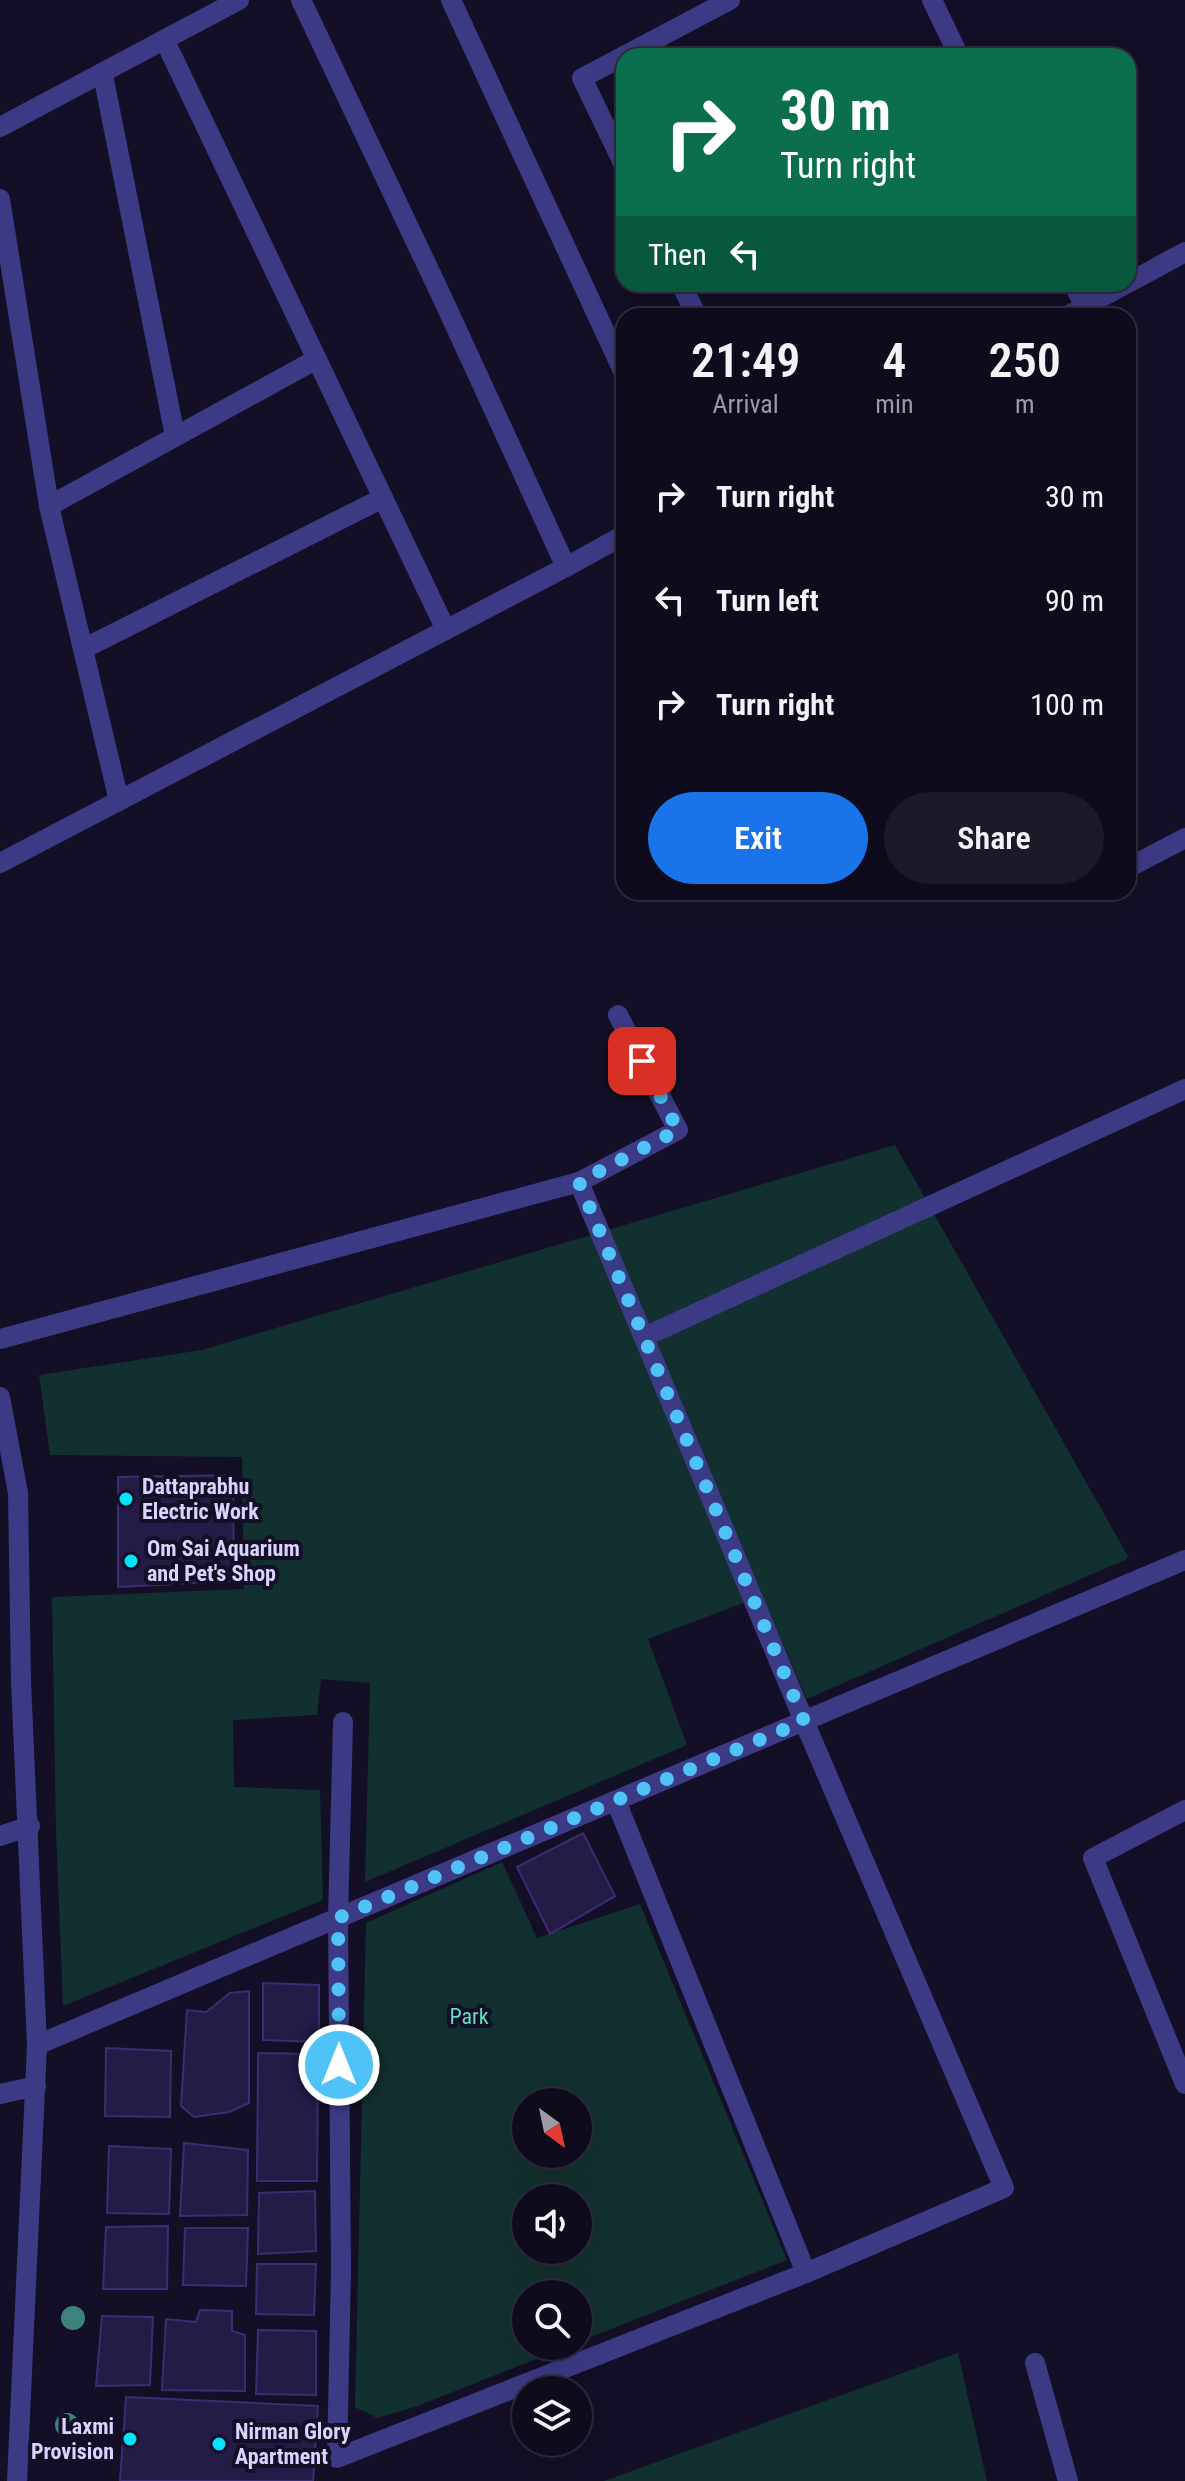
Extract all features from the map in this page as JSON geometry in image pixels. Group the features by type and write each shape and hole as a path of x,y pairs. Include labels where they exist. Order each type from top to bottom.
{"street":[{"path":"0,127 103,75 239,0"},
{"path":"301,0 566,567"},
{"path":"451,0 616,356"},
{"path":"639,48 730,0"},
{"path":"932,0 955,48"},
{"path":"165,41 446,630"},
{"path":"616,60 582,78 616,148"},
{"path":"103,75 175,436"},
{"path":"0,199 49,506 119,801"},
{"path":"1136,279 1185,252"},
{"path":"1082,308 1112,292"},
{"path":"49,506 317,359"},
{"path":"83,649 383,498"},
{"path":"0,863 616,539"},
{"path":"1136,864 1185,838"},
{"path":"0,1339 579,1182 678,1130 618,1015"},
{"path":"644,1337 1185,1089"},
{"path":"343,1722 338,1918 341,2271 337,2458 806,2273 1004,2188 804,1721 579,1182"},
{"path":"0,1397 18,1493 21,1682 30,1826 37,2045 17,2481"},
{"path":"37,2045 1185,1560"},
{"path":"0,1686 21,1682"},
{"path":"616,1801 806,2273"},
{"path":"1185,1810 1093,1858 1185,2084"},
{"path":"0,1836 30,1826"},
{"path":"0,2094 36,2086"},
{"path":"1035,2363 1068,2481"}],"green space":[{"path":"895,1145 1129,1558 807,1699 762,1596 648,1639 687,1745 365,1882 370,1683 321,1679 317,1715 233,1720 234,1787 320,1790 323,1900 63,2006 52,1597 244,1589 242,1457 50,1455 39,1375 202,1350"},
{"name":"Park","path":"502,1862 537,1938 640,1904 787,2260 592,2337 592,2280 512,2280 512,2360 534,2360 415,2407 377,2418 355,2407 366,1923"},
{"path":"958,2353 987,2481 604,2481"}],"building":[{"path":"233,1475 234,1581 118,1587 118,1477"},
{"path":"583,1833 615,1896 550,1934 517,1867"},
{"path":"263,1983 319,1985 319,2042 263,2040"},
{"path":"249,1991 249,2103 229,2112 194,2117 181,2106 187,2010 206,2012 230,1993"},
{"path":"106,2048 171,2051 170,2117 105,2116"},
{"path":"258,2053 318,2054 317,2181 257,2181"},
{"path":"184,2143 248,2150 247,2215 180,2216"},
{"path":"109,2146 171,2149 169,2214 107,2213"},
{"path":"315,2191 316,2251 258,2254 259,2193"},
{"path":"168,2226 167,2289 103,2289 106,2227"},
{"path":"185,2228 248,2228 246,2286 183,2285"},
{"path":"257,2264 316,2264 314,2315 256,2314"},
{"path":"200,2310 232,2311 232,2331 245,2335 245,2391 162,2390 166,2319 196,2322"},
{"path":"102,2316 153,2317 150,2385 96,2386"},
{"path":"258,2330 316,2331 316,2395 256,2394"},
{"name":"Nirman Glory Apartment","path":"126,2397 318,2406 313,2481 120,2481"}],"place":[{"name":"Dattaprabhu Electric Work","path":"126,1499"},
{"name":"Om Sai Aquarium and Pet's Shop","path":"131,1561"},
{"name":"Laxmi Provision","path":"130,2439"},
{"name":"Nirman Glory Apartment","path":"219,2444"}],"route":[{"path":"339,2065 338,1918 804,1721 579,1182 678,1130 642,1061"}]}
